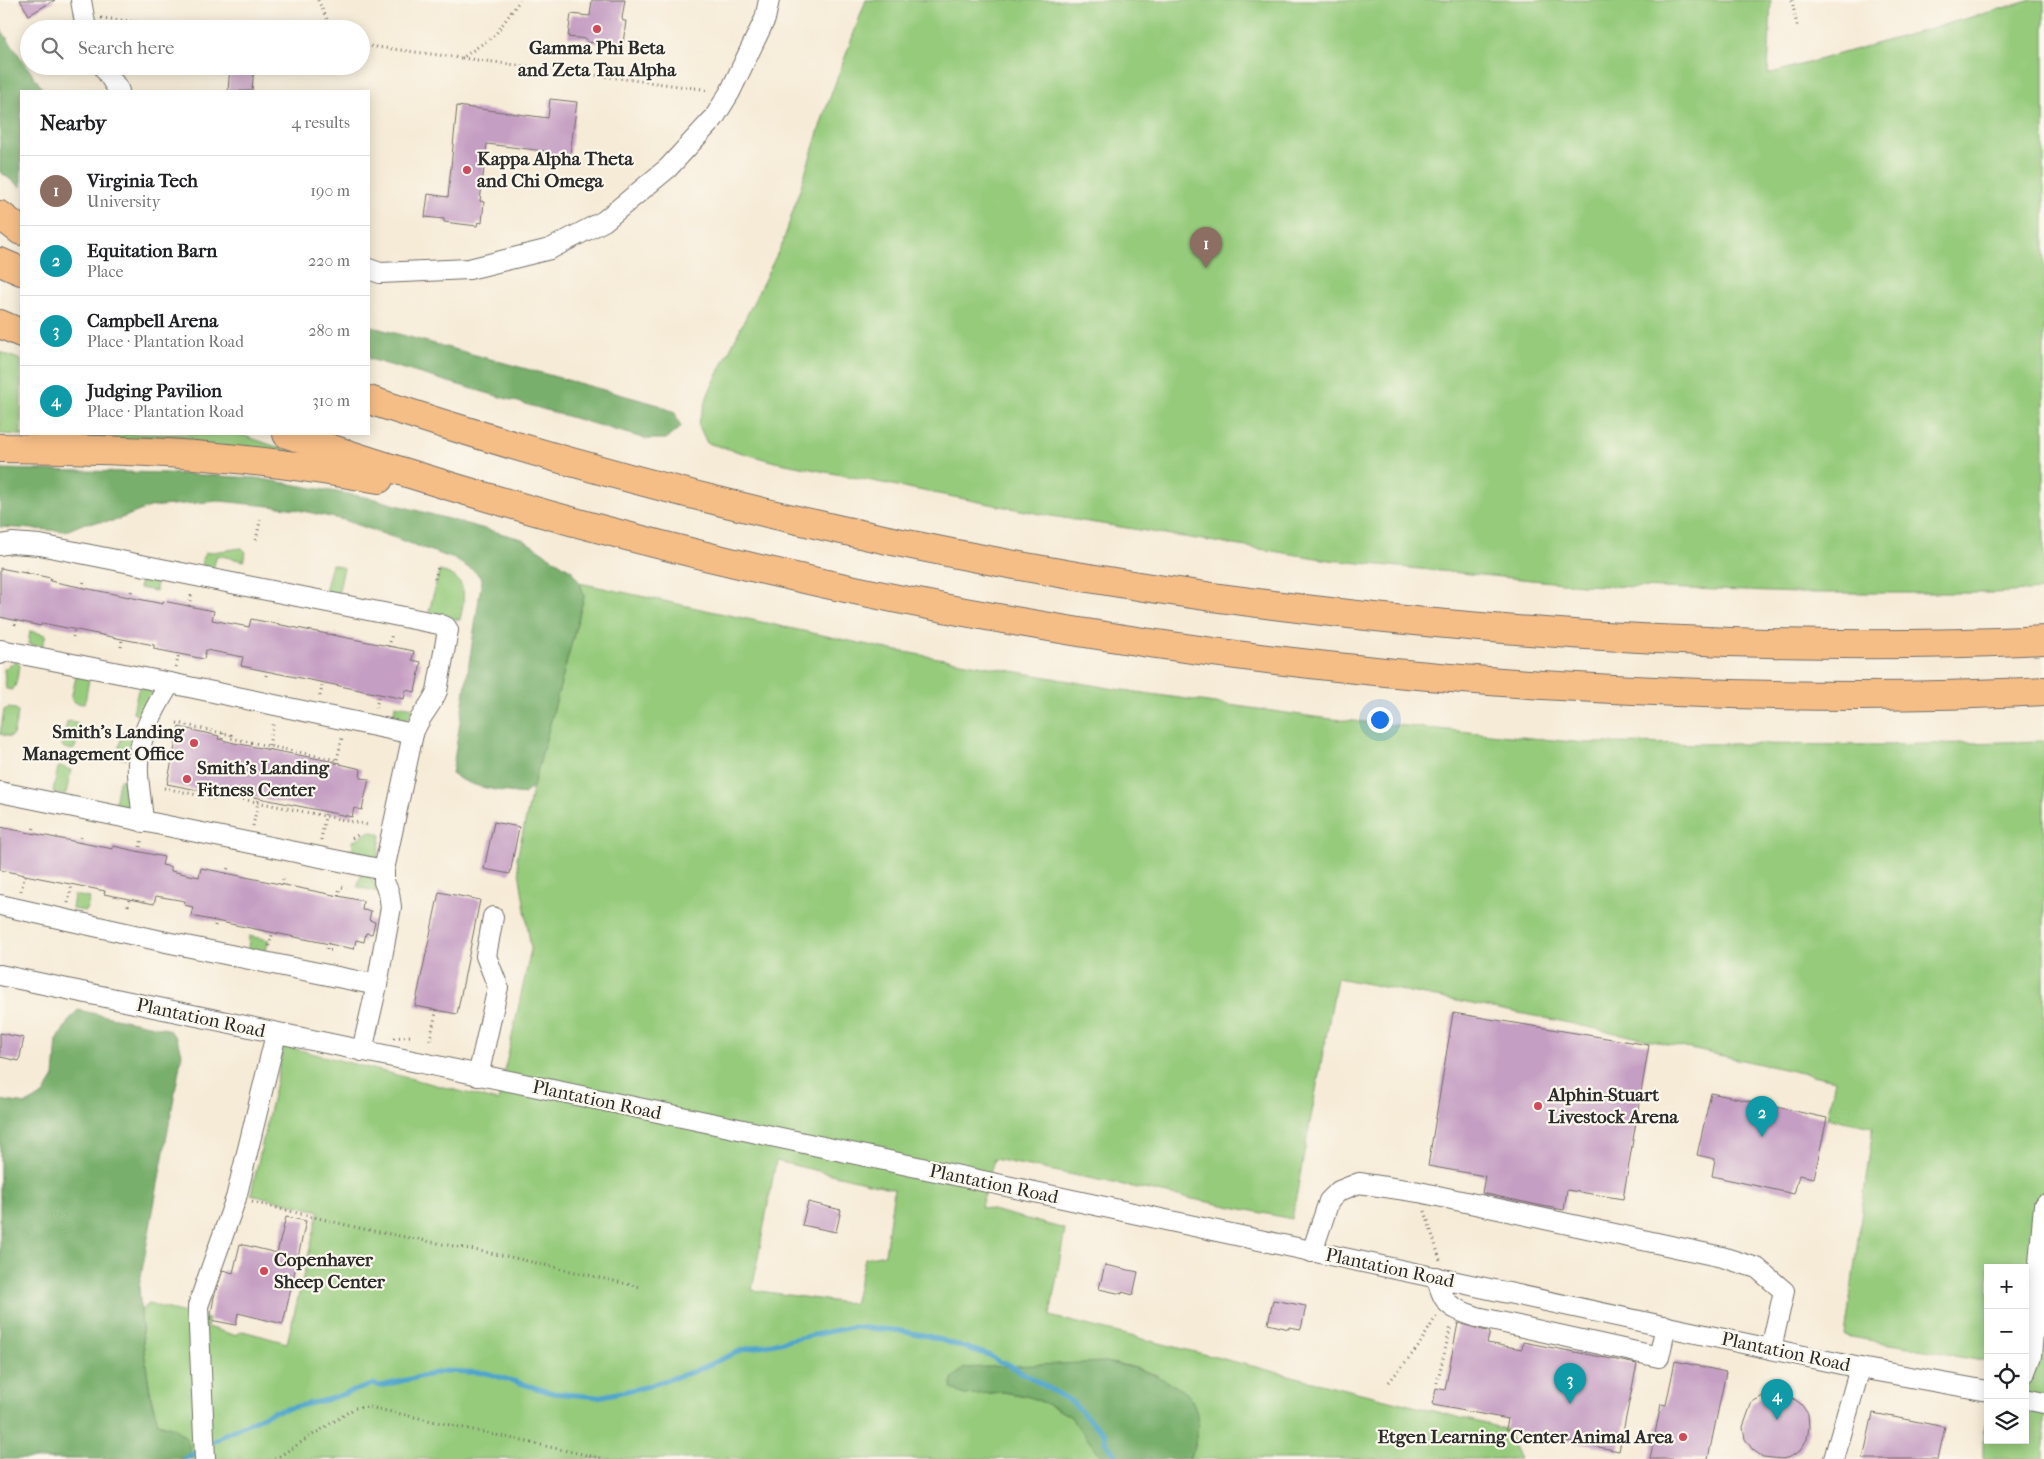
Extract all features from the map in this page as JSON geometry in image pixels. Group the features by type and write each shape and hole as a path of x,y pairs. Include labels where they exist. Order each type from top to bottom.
{"highway":[{"path":"0,215 20,230"},
{"path":"0,262 20,271"},
{"path":"0,324 20,333"},
{"path":"370,400 460,430 575,463 781,516 894,542 1060,573 1216,598 1401,620 1642,638 1860,644 2044,640"},
{"path":"290,435 486,498 635,540 828,585 1025,624 1238,656 1464,680 1638,691 1811,696 1986,694 2044,691"},
{"path":"0,448 114,450 217,457 335,472 486,498"}],"street":[{"path":"370,269 380,273 469,269 550,249 604,221 668,168 714,118 730,92 765,19 769,0"},
{"path":"109,75 118,90"},
{"path":"0,545 12,543 40,545 443,626 448,630 449,634 434,700 416,725 413,734 384,870 384,882 389,893 391,907 377,986 362,1051"},
{"path":"0,654 1,650 170,682 413,734"},
{"path":"143,822 138,773 140,750 146,727 170,682"},
{"path":"0,792 384,870"},
{"path":"0,904 166,942 377,986"},
{"path":"478,1076 498,987 486,956 493,917"},
{"name":"Plantation Road","path":"0,975 720,1125 1312,1252 1440,1273 1666,1326 1860,1368 1984,1391"},
{"path":"206,1459 198,1306 236,1198 276,1034"},
{"path":"1312,1252 1329,1201 1339,1191 1359,1183 1420,1192 1722,1257 1757,1268 1784,1291 1771,1348"},
{"path":"2029,1361 2044,1205"},
{"path":"1440,1273 1440,1293 1450,1306 1477,1317 1659,1357 1666,1326"},
{"path":"1834,1459 1860,1368"},
{"path":"2029,1400 2044,1403"}],"path":[{"path":"318,0 328,20"},
{"path":"462,58 496,35 520,0"},
{"path":"1792,0 1797,26"},
{"path":"83,15 125,20"},
{"path":"370,47 730,92"},
{"path":"256,540 261,517"},
{"path":"435,579 438,567"},
{"path":"26,573 27,568"},
{"path":"82,588 84,580"},
{"path":"130,597 132,589"},
{"path":"189,606 190,598"},
{"path":"277,624 278,619"},
{"path":"15,625 16,620"},
{"path":"73,637 75,629"},
{"path":"333,635 334,630"},
{"path":"121,647 122,639"},
{"path":"389,647 390,639"},
{"path":"177,661 179,653"},
{"path":"266,676 267,671"},
{"path":"321,690 323,682"},
{"path":"377,702 379,694"},
{"path":"177,723 231,735 230,738 269,748 337,762 341,741"},
{"path":"269,748 273,727"},
{"path":"222,739 223,733"},
{"path":"163,754 172,755"},
{"path":"164,788 217,799 218,794 368,825"},
{"path":"208,797 210,789"},
{"path":"254,820 259,797"},
{"path":"322,834 326,811"},
{"path":"33,834 34,826"},
{"path":"352,838 360,834"},
{"path":"80,843 81,835"},
{"path":"139,852 141,844"},
{"path":"226,874 228,864"},
{"path":"22,885 24,875"},
{"path":"282,885 284,876"},
{"path":"70,894 72,884"},
{"path":"338,896 341,887 347,888"},
{"path":"128,906 129,899"},
{"path":"215,926 216,921"},
{"path":"271,940 273,932"},
{"path":"328,943 329,950"},
{"path":"430,1040 437,1008"},
{"path":"1420,1192 1440,1273"},
{"path":"236,1198 363,1229 506,1256 640,1287"},
{"path":"1389,1382 1450,1306"},
{"path":"1438,1384 1450,1306"},
{"path":"275,1459 355,1408 369,1407 604,1459"}],"green space":[{"path":"866,0 1771,0 1768,74 2032,0 2044,0 2044,590 1993,593 1798,593 1582,585 1329,560 1051,516 775,462 707,443 698,424 709,392 783,242 824,114"},
{"path":"0,28 20,57 20,75 33,75 43,90 20,90 20,186 0,172"},
{"path":"370,326 659,405 675,413 681,427 666,439 646,439 370,359"},
{"path":"0,352 20,360 20,435 242,435 324,463 174,443 0,434"},
{"path":"0,469 167,473 256,478 371,498 522,539 572,571 580,583 584,597 533,787 524,794 496,790 468,783 452,774 482,579 474,571 454,559 344,520 289,508 219,501 150,507 114,521 85,523 66,531 0,527"},
{"path":"242,548 246,552 244,561 217,555 213,569 203,566 202,559 205,553"},
{"path":"332,564 344,568 338,594 336,595 325,592"},
{"path":"439,571 456,578 463,589 460,620 429,612"},
{"path":"145,575 157,578 156,591 139,588 142,577"},
{"path":"580,583 887,649 1115,689 1322,718 1584,743 1885,745 2044,741 2044,1459 1983,1459 1984,1429 1984,1444 2029,1444 2029,1264 1984,1264 1984,1360 1845,1336 1873,1127 1827,1118 1835,1080 1555,1020 1337,978 1292,1219 994,1159 981,1207 1065,1229 1050,1316 1506,1429 1520,1459 1189,1459 1196,1445 1157,1375 1129,1366 1104,1362 964,1395 1003,1392 1026,1396 1045,1403 1070,1416 1103,1459 191,1459 187,1439 174,1428 158,1423 146,1367 141,1310 149,1304 209,1319 207,1327 234,1335 243,1331 287,1343 319,1211 251,1194 284,1046 498,1101 531,949 517,858 533,787 584,597","holes":["776,1161 894,1189 885,1254 865,1258 854,1304 752,1290"]},
{"path":"30,631 46,635 42,647 28,644"},
{"path":"18,662 20,666 15,687 11,690 6,689 4,669"},
{"path":"79,675 88,676 89,679 85,702 82,704 71,699 76,677"},
{"path":"141,687 151,689 153,694 142,713 136,715 133,712 138,690"},
{"path":"395,705 415,708 403,722 393,718"},
{"path":"8,708 16,709 18,713 13,735 10,737 0,734 4,710"},
{"path":"70,721 80,725 73,750 62,746 67,722"},
{"path":"125,731 133,735 126,760 117,757 122,733"},
{"path":"60,766 71,770 64,795 53,791"},
{"path":"123,779 128,783 130,805 128,808 115,804 119,781"},
{"path":"370,831 381,835 378,857 352,853 353,841"},
{"path":"361,875 372,878 378,892 357,887"},
{"path":"74,895 90,898 86,911 72,909"},
{"path":"249,936 269,940 265,953 248,949"},
{"path":"78,1010 167,1029 179,1043 181,1050 182,1054 139,1287 143,1343 151,1400 158,1423 174,1428 188,1439 191,1459 0,1459 0,1100 26,1104 43,1095 54,1077 57,1040"},
{"path":"1104,1362 1150,1373 1188,1395 1193,1403 1198,1419 1195,1444 1189,1459 1103,1459 1070,1416 1045,1403 1026,1396 1003,1392 964,1395 951,1388 953,1378 964,1368"}],"building":[{"path":"20,0 55,0 29,15"},
{"name":"Gamma Phi Beta and Zeta Tau Alpha","path":"592,0 625,0 622,18 623,21 626,21 623,43 620,43 620,46 587,42 587,39 568,37 571,14 590,16"},
{"path":"229,75 253,75 252,90 228,90"},
{"name":"Kappa Alpha Theta and Chi Omega","path":"550,99 577,102 570,154 567,153 566,157 560,157 544,155 544,151 487,144 480,201 484,202 482,223 478,222 477,226 444,222 444,219 425,217 428,194 448,197 457,106 548,118"},
{"path":"0,568 51,578 50,581 163,604 163,601 214,611 212,620 249,627 251,619 414,651 412,660 421,662 415,692 406,690 404,699 241,666 243,657 206,650 204,659 154,649 154,645 42,623 41,626 0,617"},
{"path":"179,727 219,736 218,739 234,743 341,763 361,769 360,778 369,779 362,810 354,808 352,817 225,791 208,789 208,792 167,784"},
{"path":"494,822 519,827 510,874 484,869"},
{"path":"0,827 113,849 113,846 164,857 162,865 171,867 171,871 199,877 201,868 363,901 362,910 371,911 369,920 375,922 372,934 366,933 364,942 356,940 354,949 191,916 193,907 184,905 185,901 156,896 154,904 104,894 105,891 0,870"},
{"path":"439,892 480,900 457,1014 415,1006"},
{"name":"Alphin-Stuart Livestock Arena","path":"1453,1013 1649,1045 1623,1199 1567,1190 1564,1210 1482,1193 1485,1176 1428,1166"},
{"path":"0,1033 24,1038 19,1061 0,1057"},
{"path":"1711,1093 1827,1118 1814,1178 1799,1175 1794,1194 1712,1176 1715,1159 1697,1155"},
{"path":"808,1202 841,1210 836,1232 802,1225"},
{"name":"Copenhaver Sheep Center","path":"286,1217 306,1221 283,1324 238,1313 236,1325 210,1320 214,1297 223,1270 233,1273 240,1244 277,1253"},
{"path":"1105,1265 1138,1272 1133,1295 1099,1289"},
{"path":"1273,1300 1306,1306 1301,1329 1289,1327 1289,1329 1268,1324"},
{"path":"1458,1323 1490,1332 1487,1343 1522,1349 1523,1342 1637,1364 1619,1451 1506,1429 1508,1419 1433,1405 1436,1388 1445,1390"},
{"path":"1675,1361 1726,1372 1708,1459 1650,1459 1661,1404 1666,1405"},
{"path":"1775,1393 1790,1396 1801,1404 1808,1414 1809,1427 1807,1439 1800,1451 1782,1459 1763,1457 1753,1450 1745,1439 1743,1427 1752,1402 1763,1396"},
{"path":"1873,1413 1945,1427 1938,1459 1863,1459"}],"waterway":[{"path":"210,1444 225,1434 272,1412 326,1400 374,1384 380,1386 445,1371 486,1373 553,1393 598,1397 645,1387 695,1371 742,1350 852,1327 895,1330 928,1336 989,1355 999,1362 1006,1363 1072,1402 1105,1435 1105,1441 1118,1459"},
{"path":"184,1459 199,1451"}],"place":[{"name":"Gamma Phi Beta and Zeta Tau Alpha","path":"597,29"},
{"name":"Kappa Alpha Theta and Chi Omega","path":"467,170"},
{"name":"Virginia Tech","path":"1206,268"},
{"name":"Smith's Landing Management Office","path":"194,743"},
{"name":"Smith's Landing Fitness Center","path":"187,779"},
{"name":"Alphin-Stuart Livestock Arena","path":"1538,1106"},
{"name":"Equitation Barn","path":"1762,1137"},
{"name":"Copenhaver Sheep Center","path":"264,1271"},
{"name":"Campbell Arena","path":"1570,1404"},
{"name":"Judging Pavilion","path":"1777,1420"},
{"name":"Etgen Learning Center Animal Area","path":"1683,1437"}]}
